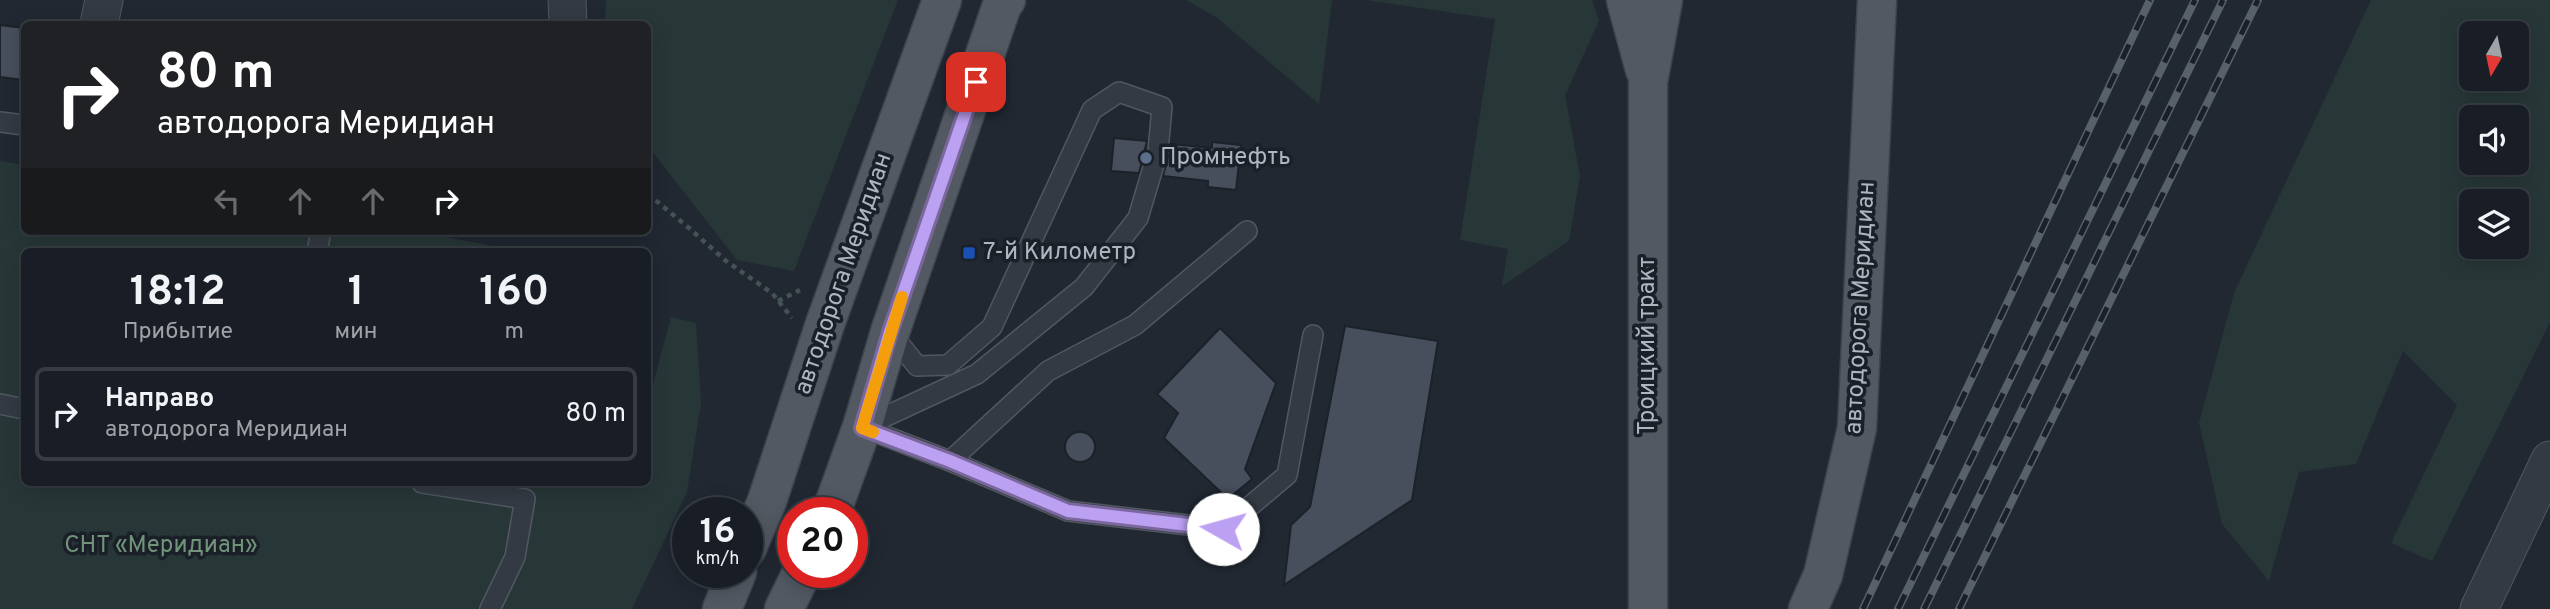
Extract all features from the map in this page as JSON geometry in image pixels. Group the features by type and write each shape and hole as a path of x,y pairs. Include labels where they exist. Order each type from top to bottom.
{"main road":[{"name":"автодорога Меридиан","path":"763,510 817,348 942,0"},
{"path":"837,497 862,428 890,332 1002,5 1006,0"},
{"name":"Троицкий тракт","path":"1626,0 1648,82"},
{"name":"Троицкий тракт","path":"1648,609 1648,82 1663,0"},
{"name":"автодорога Меридиан","path":"1808,609 1823,575 1857,428 1877,0"},
{"path":"722,609 731,588"},
{"path":"784,609 794,588"}],"street":[{"path":"100,21 104,0"},
{"path":"566,0 568,21"},
{"path":"2479,609 2550,460"}],"lane":[{"path":"862,428 977,374 1084,287 1138,218 1158,151 1162,107 1119,92 1092,110 992,327 948,365 917,366 902,351 890,332"},
{"path":"0,122 21,125"},
{"path":"950,461 1048,371 1135,325 1247,232"},
{"path":"862,428 950,461 1068,511 1223,529 1287,475 1313,335"},
{"path":"0,404 21,409"},
{"path":"441,486 525,499 515,557 490,609"}],"path":[{"path":"651,196 726,261 772,293 817,348"}],"green space":[{"path":"606,0 898,0 794,271 737,260 651,150 651,21 605,21"},
{"path":"1186,0 1332,0 1319,104 1216,17"},
{"path":"1366,0 1592,0 1599,21 1565,95 1580,176 1569,241 1502,286 1508,249 1460,240 1495,19"},
{"path":"2371,0 2550,0 2550,322 2432,561 2391,543 2457,405 2403,351 2356,464 2299,472 2269,581 2222,524 2199,423 2234,293"},
{"name":"СНТ «Меридиан»","path":"0,161 21,164 21,235 435,235 503,248 21,248 21,486 651,486 651,392 671,317 696,323 701,403 687,492 685,497 672,497 672,524 632,609 0,609"}],"building":[{"path":"0,25 21,28 21,80 0,77"},
{"path":"1114,138 1147,141 1139,173 1111,171"},
{"path":"1212,142 1241,145 1236,190 1208,187 1208,181 1163,176 1171,144 1212,148"},
{"path":"1345,326 1438,341 1412,500 1284,585 1291,525 1310,507"},
{"path":"1220,328 1276,383 1245,469 1252,479 1228,499 1164,438 1178,413 1157,394"},
{"path":"1080,432 1086,433 1094,441 1094,453 1086,461 1080,462 1074,461 1066,453 1065,447 1066,441 1074,433"}],"railway":[{"path":"1863,609 2150,0"},
{"path":"1898,609 2195,0"},
{"path":"1924,609 2223,0"},
{"path":"1959,609 2258,0"}],"slow traffic":[{"path":"873,432 862,428 902,297"}],"place":[{"name":"Промнефть","path":"1146,158"},
{"name":"7-й Километр","path":"969,253"}],"route":[{"path":"976,82 890,332 862,428 950,461 1068,511 1223,529"}]}
